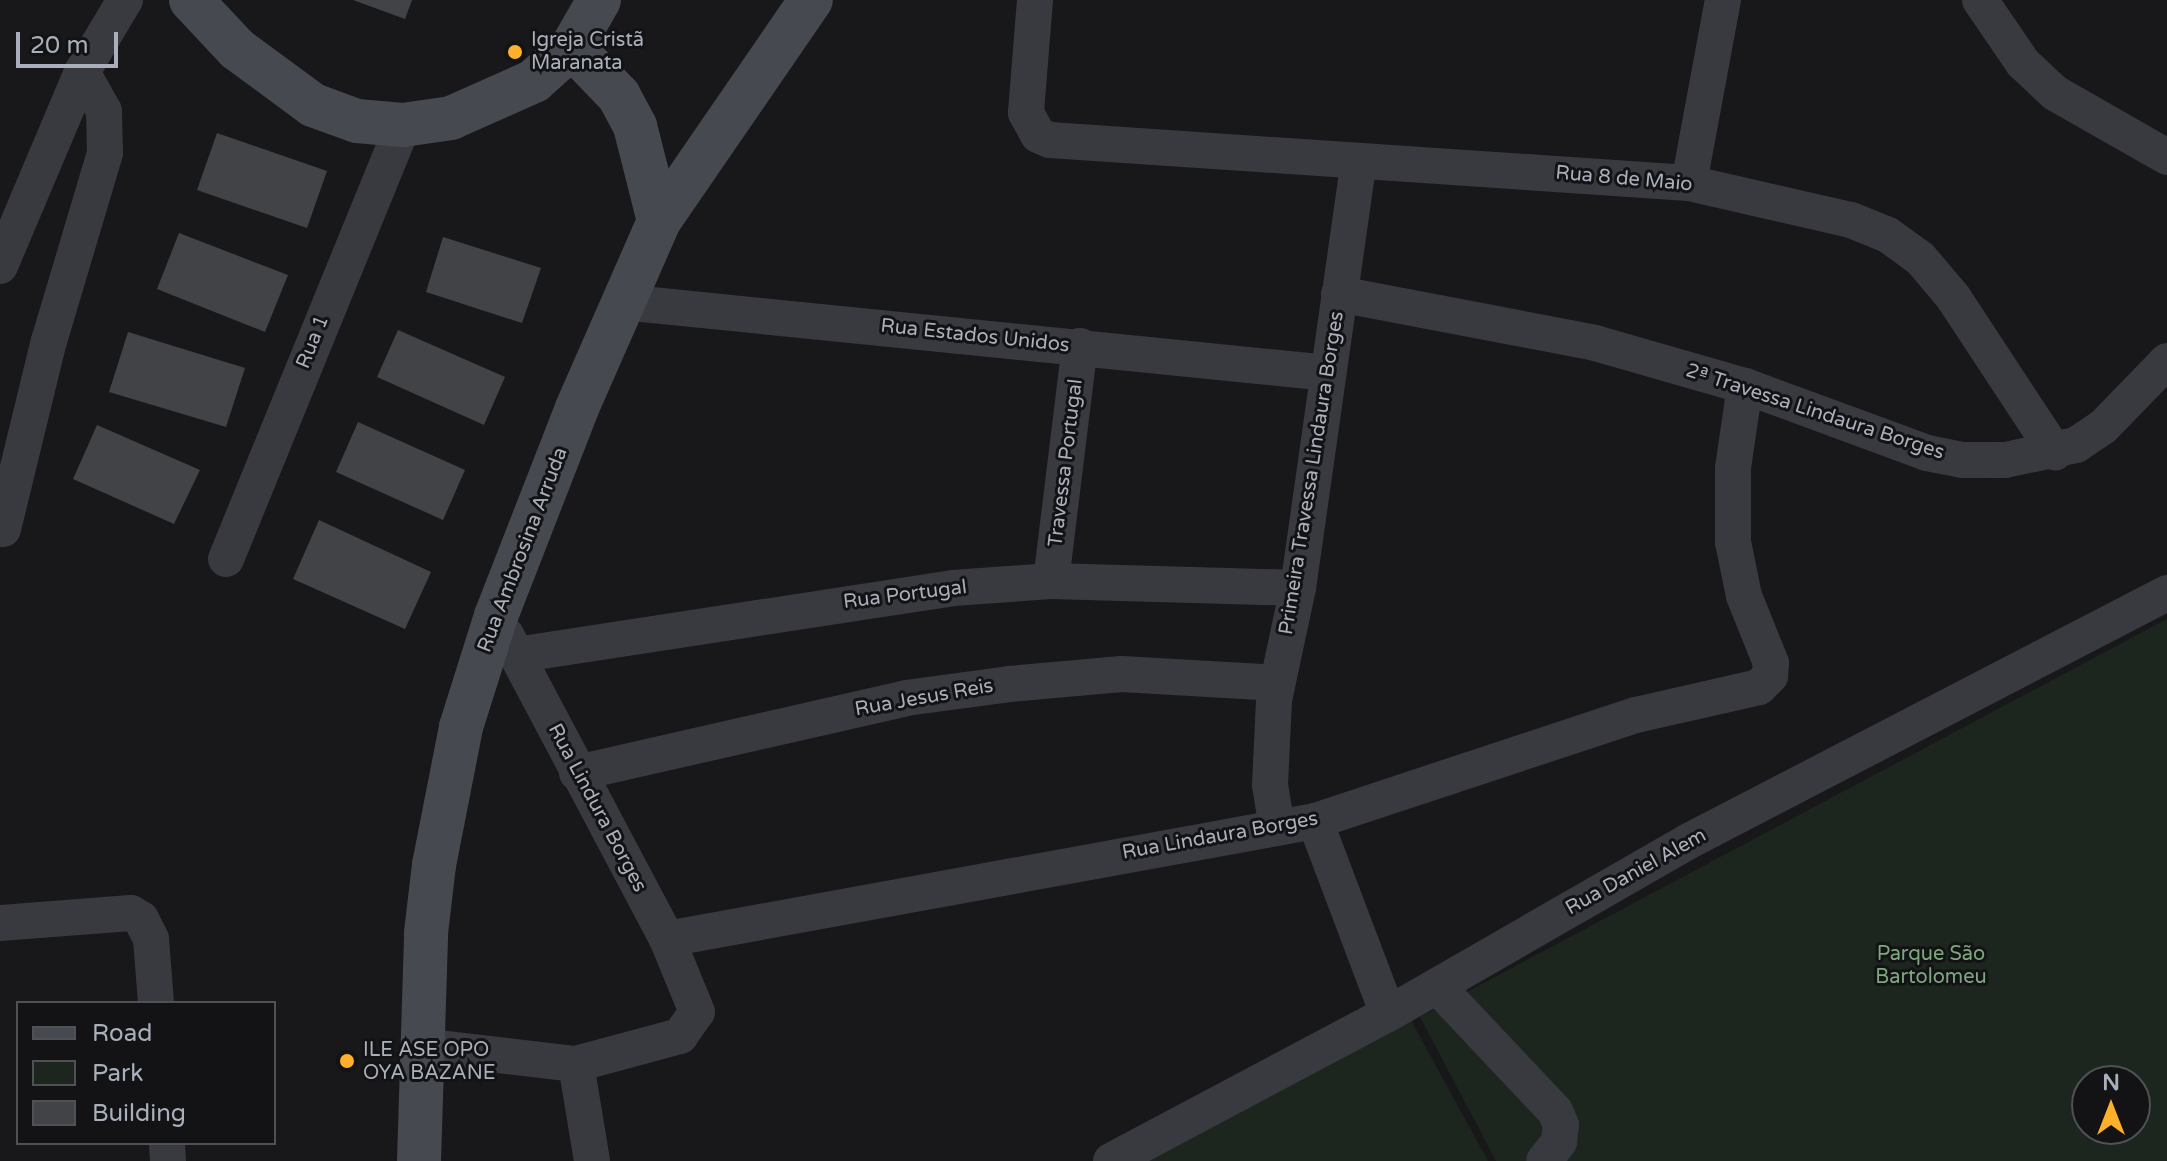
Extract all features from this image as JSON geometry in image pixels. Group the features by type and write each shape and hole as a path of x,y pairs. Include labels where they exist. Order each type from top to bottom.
{"street":[{"path":"0,266 82,72 125,0"},
{"path":"191,0 237,49 313,105 357,121 403,125 451,118 492,103 534,81 572,47 599,0"},
{"name":"Rua Ambrosina Arruda","path":"419,1161 420,1046 426,933 444,795 496,616 622,302 659,221 811,0"},
{"name":"Rua 8 de Maio","path":"1035,0 1026,99 1030,125 1050,140 1358,164 1689,183 1851,220 1888,235 1920,258 1953,297 2055,452"},
{"path":"1689,183 1723,0"},
{"path":"1980,0 2023,63 2055,93 2167,157"},
{"path":"572,47 619,96 635,126 659,221"},
{"path":"3,529 49,341 105,153 104,111 82,72"},
{"name":"Rua 1","path":"226,559 403,125"},
{"name":"Primeira Travessa Lindaura Borges","path":"1277,828 1270,785 1276,683 1298,588 1358,164"},
{"name":"2ª Travessa Lindaura Borges","path":"1339,294 1595,343 1745,386 1927,453 2005,460 2055,452 2103,427 2167,361"},
{"name":"Rua Estados Unidos","path":"622,302 1328,373"},
{"name":"Travessa Portugal","path":"1051,581 1080,346"},
{"name":"Rua Lindaura Borges","path":"667,939 1315,821 1636,715 1759,687 1772,670 1767,642 1744,596 1733,542 1733,468 1745,386"},
{"name":"Rua Portugal","path":"516,655 901,593 1051,581 1298,588"},
{"name":"Rua Daniel Alem","path":"1111,1161 1388,1014 1687,842 2167,593"},
{"name":"Rua Lindura Borges","path":"496,616 667,939 695,1001 694,1022 680,1036 576,1064"},
{"name":"Rua Jesus Reis","path":"577,773 906,698 1009,684 1122,674 1276,683"},
{"path":"1315,821 1388,1014"},
{"path":"0,923 131,913 147,927 151,939 156,1001"},
{"path":"1437,986 1555,1111 1559,1142 1544,1161"},
{"path":"420,1046 576,1064 592,1161"}],"green space":[{"name":"Parque São Bartolomeu","path":"2167,619 2167,1161 1496,1161 1420,1017"},
{"path":"1407,1013 1488,1161 1133,1161"}],"building":[{"path":"353,0 412,0 405,19"},
{"path":"217,133 327,171 307,228 197,190"},
{"path":"179,233 288,275 265,332 157,289"},
{"path":"443,237 541,268 522,323 426,292"},
{"path":"398,330 505,377 484,425 377,377"},
{"path":"128,332 245,368 226,427 109,392"},
{"path":"358,422 465,470 443,520 336,472"},
{"path":"97,425 200,470 174,524 73,479"},
{"path":"319,520 431,572 405,629 293,579"}],"place":[{"name":"Igreja Cristã Maranata","path":"515,52"},
{"name":"ILE ASE OPO OYA BAZANE","path":"347,1061"}]}
